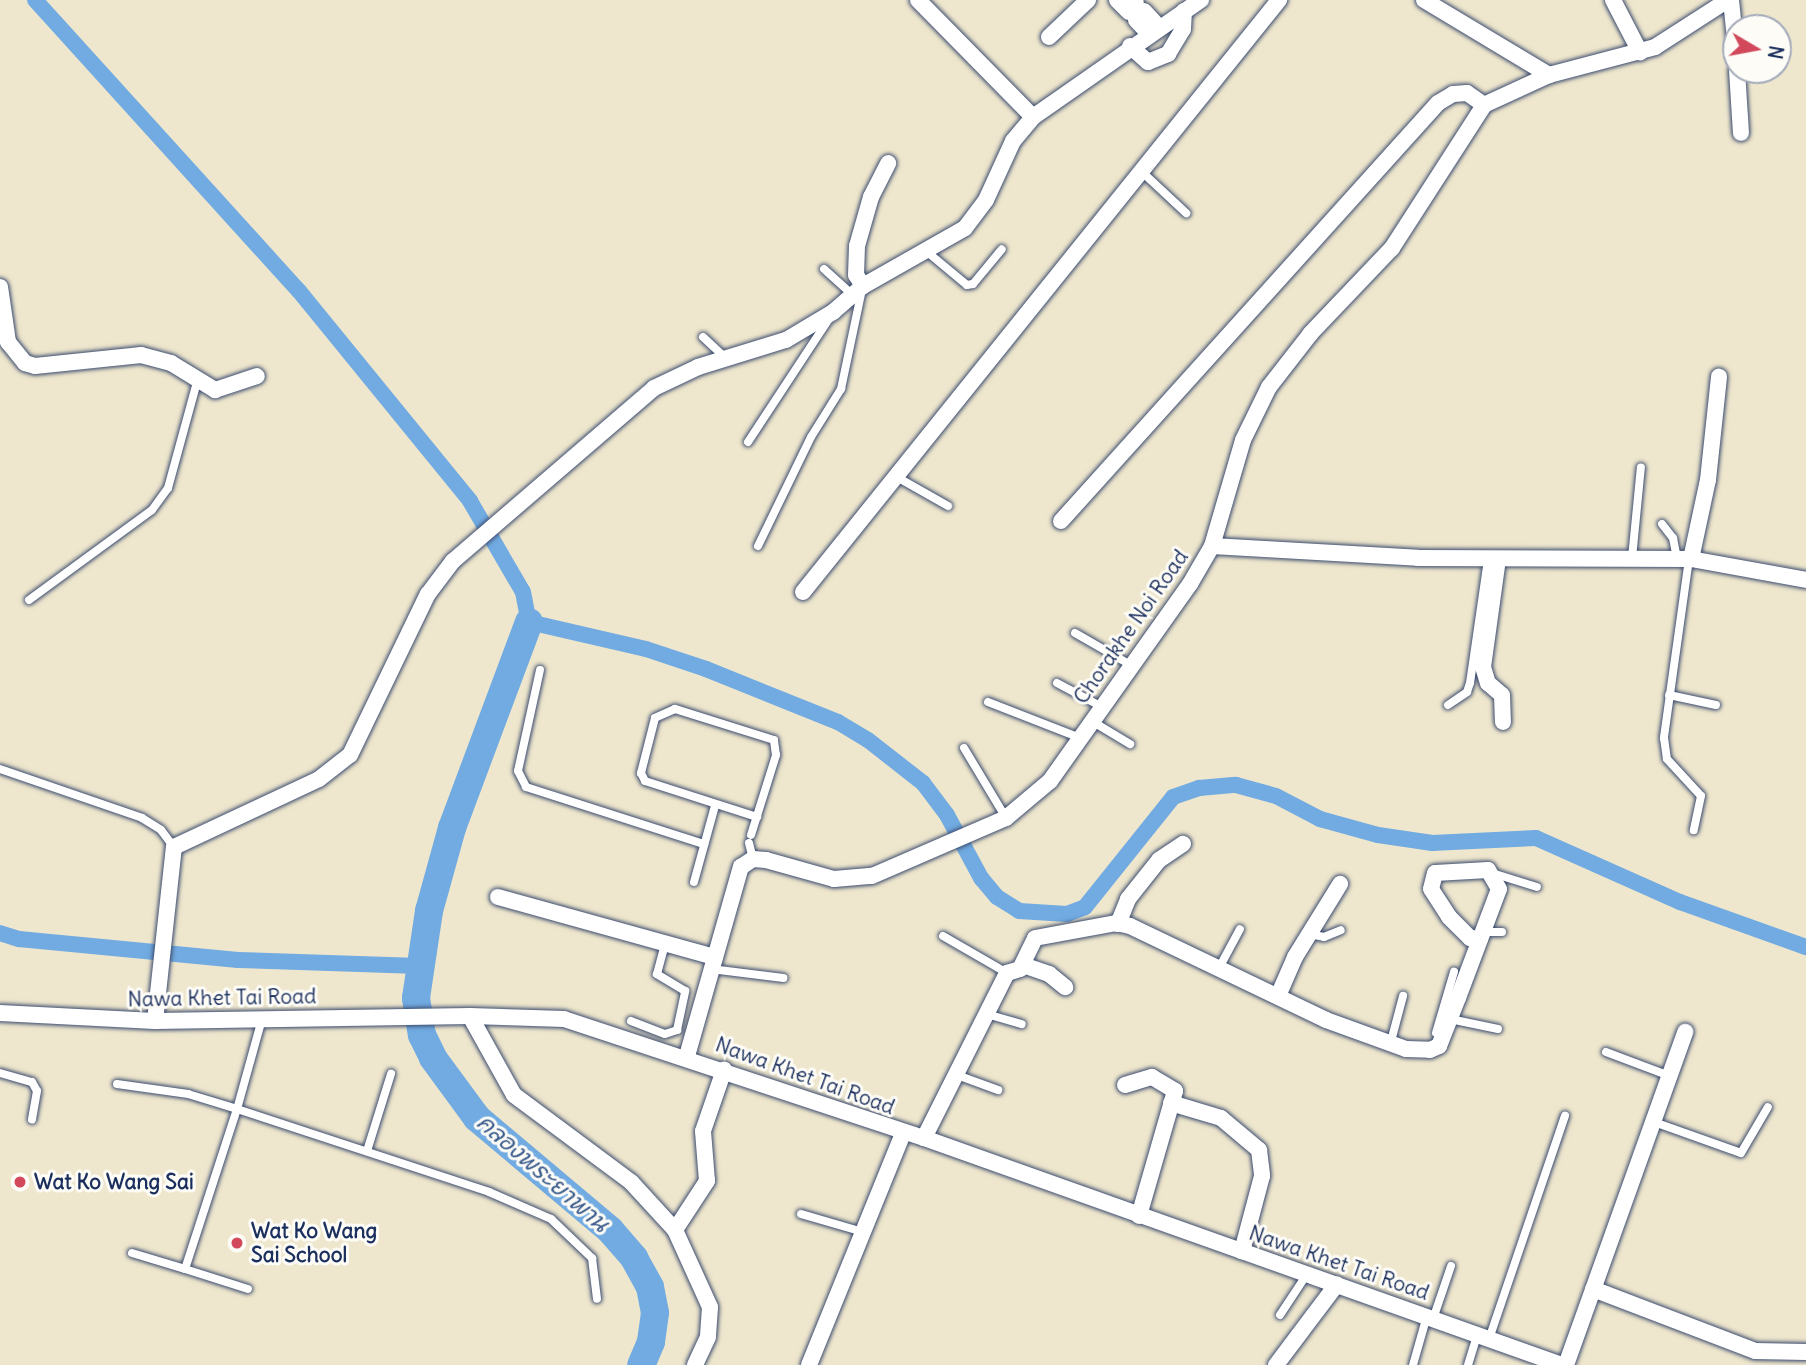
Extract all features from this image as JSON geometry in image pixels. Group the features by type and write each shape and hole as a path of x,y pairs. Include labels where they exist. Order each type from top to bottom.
{"street":[{"path":"918,0 1033,117"},
{"path":"1049,37 1087,0"},
{"path":"1117,0 1136,9 1154,30"},
{"path":"155,1021 163,918 174,847 319,779 350,755 428,594 478,537 514,510 654,388 698,366 786,340 833,312 857,290 924,249 952,238 975,217 1013,141 1033,117 1130,46 1200,0"},
{"path":"803,593 1279,0"},
{"path":"1424,0 1549,75"},
{"path":"1613,0 1640,52"},
{"path":"1212,546 1243,440 1269,387 1311,333 1392,248 1484,105 1549,75 1655,47 1730,0"},
{"path":"1130,46 1148,62 1168,54 1183,29 1184,11"},
{"path":"1738,84 1741,133"},
{"path":"1061,521 1438,103 1467,93 1484,105"},
{"path":"857,290 858,246 871,197 888,163"},
{"path":"0,288 8,342 25,363 48,367 141,355 171,363 197,382 223,390 257,376"},
{"path":"1685,559 1708,480 1719,377"},
{"name":"Chorakhe Noi Road","path":"751,846 848,881 872,876 1006,818 1050,781 1129,664 1190,584 1212,546 1493,559 1685,559 1806,580"},
{"path":"1493,559 1483,667 1488,683 1503,695 1503,722"},
{"path":"1118,924 1128,899 1159,860 1183,844"},
{"path":"687,1056 741,867 751,846"},
{"path":"924,1138 990,1015 1007,973 1023,965 1035,938 1118,924 1390,1045 1426,1050 1439,1046 1499,889 1492,873 1441,872 1431,881 1431,889 1448,917 1470,938 1481,935"},
{"path":"1278,996 1309,934 1339,884"},
{"path":"498,897 665,944 713,963"},
{"path":"1023,965 1049,974 1065,988"},
{"name":"Nawa Khet Tai Road","path":"0,1013 155,1021 463,1016 564,1019 687,1056 903,1133 924,1138 1564,1365"},
{"path":"463,1016 514,1095 631,1182 679,1237 699,1276 711,1321 695,1365"},
{"path":"1564,1365 1685,1032"},
{"path":"679,1237 704,1190 708,1173 703,1131 724,1070"},
{"path":"1125,1085 1145,1077 1169,1084 1175,1091 1139,1216"},
{"path":"1171,1103 1221,1118 1259,1150 1262,1176 1242,1251"},
{"path":"809,1365 903,1133"},
{"path":"1276,1365 1337,1284"},
{"path":"1593,1289 1755,1352 1806,1352"}],"lane":[{"path":"1141,171 1186,213"},
{"path":"924,249 967,285 973,284 1002,249"},
{"path":"758,546 811,437 841,389 857,290 824,269"},
{"path":"748,442 833,312"},
{"path":"703,337 727,359"},
{"path":"29,600 152,510 168,488 197,382"},
{"path":"1632,558 1641,467"},
{"path":"895,476 948,506"},
{"path":"1662,524 1685,559 1664,738 1667,759 1701,796 1694,830"},
{"path":"1448,705 1467,692 1470,683 1493,559"},
{"path":"1074,633 1129,664"},
{"path":"540,670 518,771 526,787 704,844"},
{"path":"1057,683 1100,706"},
{"path":"1669,695 1716,705"},
{"path":"988,702 1078,737"},
{"path":"751,846 776,755 774,740 675,709 663,712 655,718 641,773 645,781 715,806 757,817"},
{"path":"1090,720 1130,744"},
{"path":"964,748 1006,818"},
{"path":"0,769 142,818 161,830 174,847"},
{"path":"694,882 715,806"},
{"path":"1492,873 1537,887"},
{"path":"1219,968 1240,929"},
{"path":"1309,934 1324,937 1341,930"},
{"path":"1481,935 1502,932"},
{"path":"943,936 1007,973"},
{"path":"631,1021 665,1034 677,1030 685,991 657,974 665,944"},
{"path":"713,963 783,978"},
{"path":"1426,1050 1438,1028 1454,972"},
{"path":"1390,1045 1403,996"},
{"path":"990,1015 1022,1024"},
{"path":"1450,1019 1498,1029"},
{"path":"186,1269 262,1020"},
{"path":"1606,1052 1670,1076"},
{"path":"0,1073 32,1082 37,1091 32,1120"},
{"path":"366,1151 391,1074"},
{"path":"957,1075 998,1090"},
{"path":"117,1084 188,1094 237,1109 489,1192 551,1219 592,1258 597,1298"},
{"path":"1654,1122 1741,1153 1768,1107"},
{"path":"1468,1365 1483,1337 1565,1116"},
{"path":"801,1214 863,1232"},
{"path":"132,1253 247,1289"},
{"path":"1413,1365 1451,1266"},
{"path":"1280,1315 1307,1274"}],"waterway":[{"path":"35,0 299,291 470,501 523,592 529,622 646,649 706,669 838,722 868,740 923,783 947,815 981,878 997,897 1019,911 1067,914 1085,907 1173,797 1199,788 1236,785 1276,796 1320,819 1378,835 1432,843 1536,838 1680,902 1806,947"},
{"name":"คลองพระยาพาน","path":"529,622 452,828 429,911 416,998 422,1035 433,1058 477,1118 610,1230 634,1258 650,1287 655,1313 651,1342 641,1365"},
{"path":"0,933 19,939 238,960 419,966"}],"place":[{"name":"Wat Ko Wang Sai","path":"20,1182"},
{"name":"Wat Ko Wang Sai School","path":"237,1243"}]}
